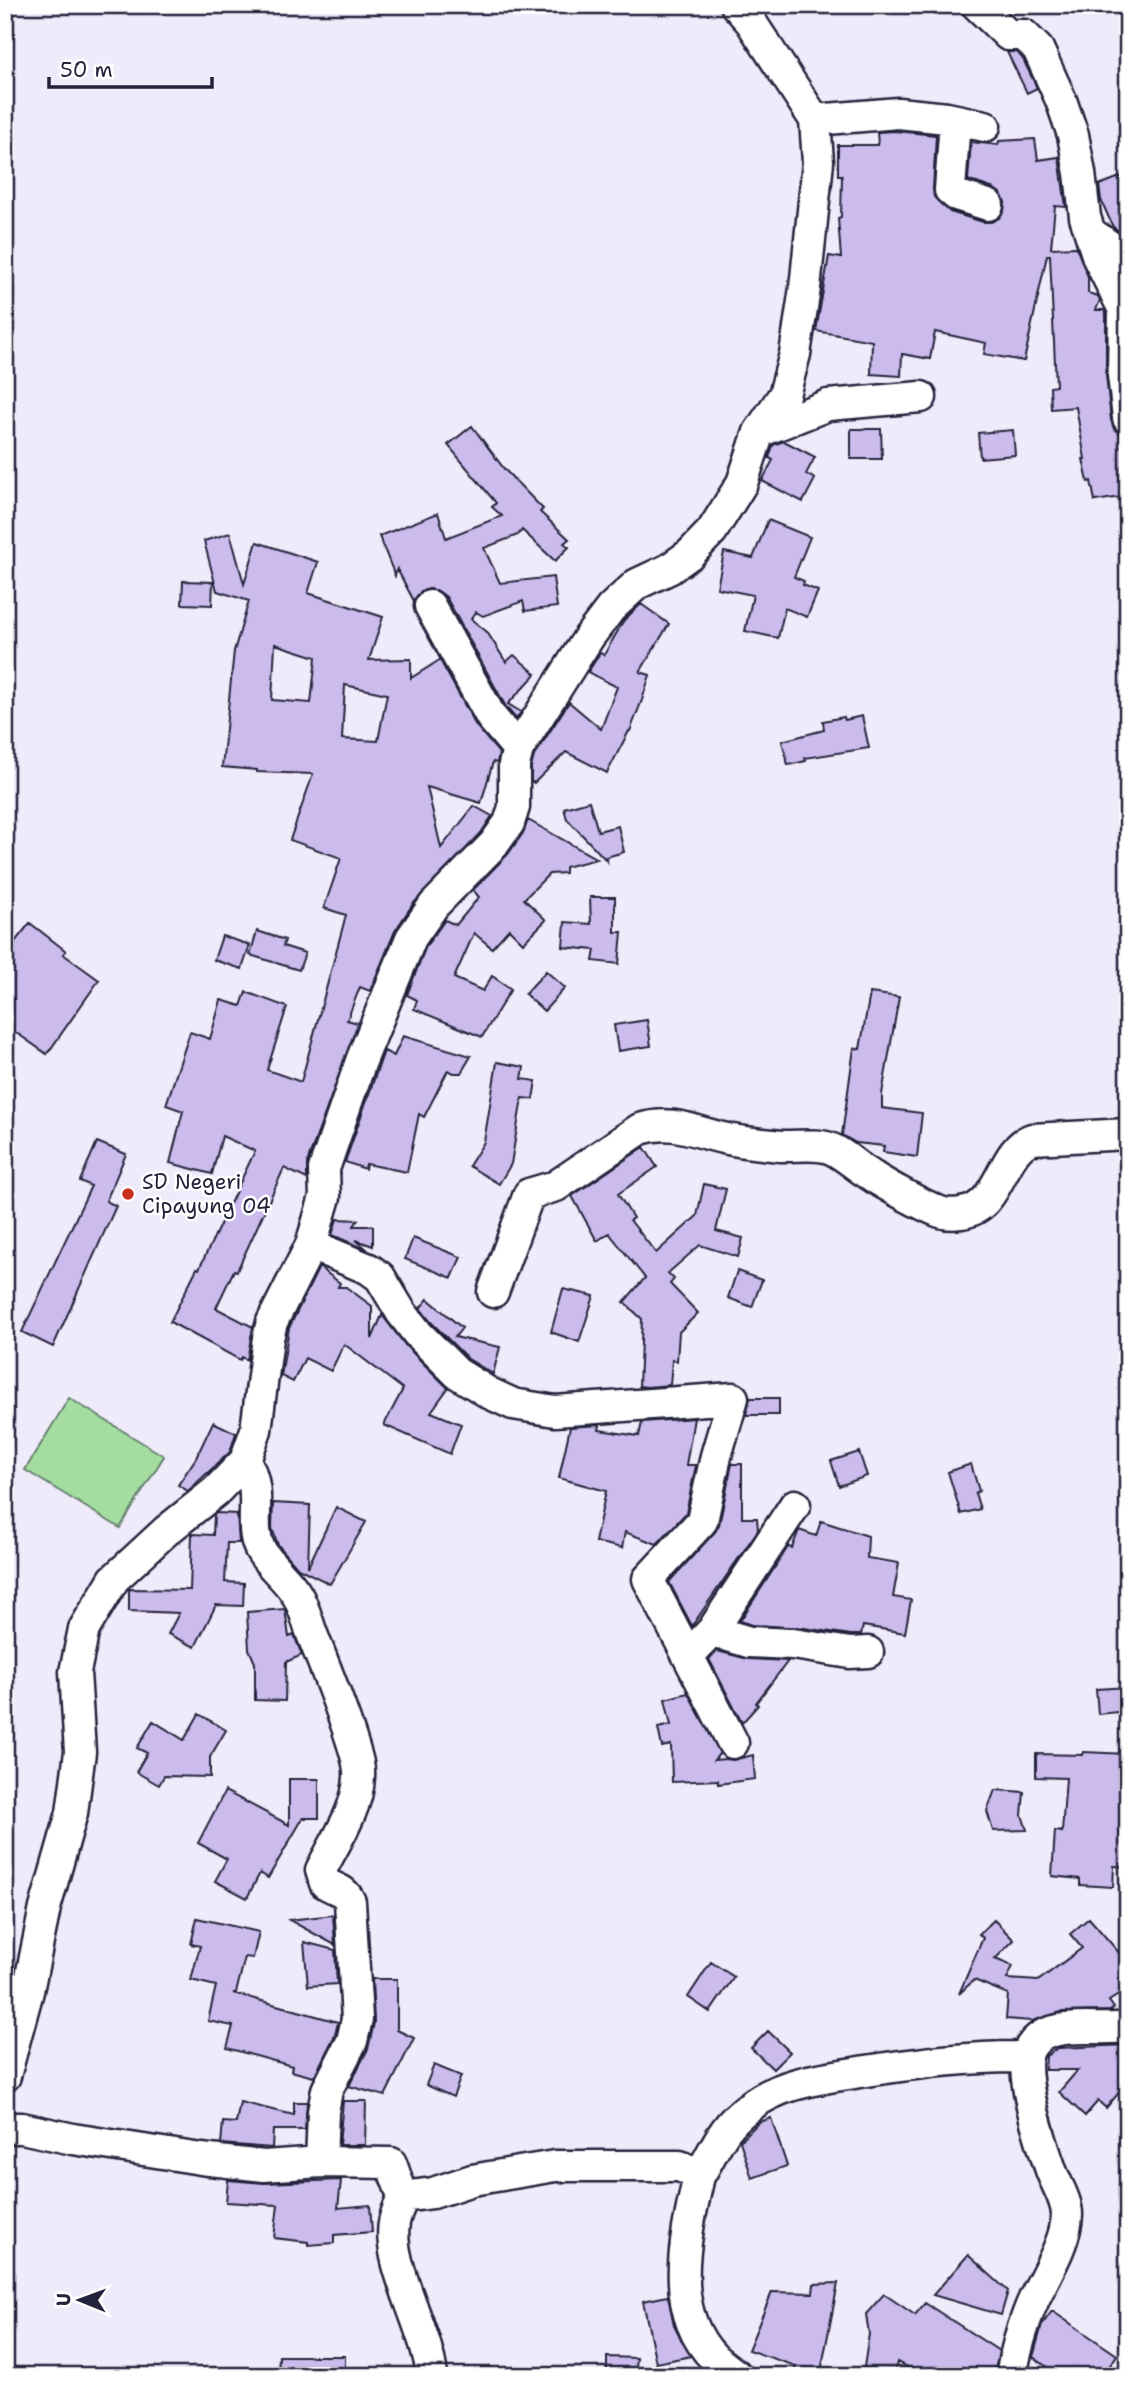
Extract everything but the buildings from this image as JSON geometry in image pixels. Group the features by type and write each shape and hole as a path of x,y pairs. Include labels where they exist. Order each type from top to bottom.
{"street":[{"path":"5,2076 28,1991 45,1909 72,1813 80,1752 75,1672 84,1629 114,1579 166,1531 216,1491 245,1461 256,1430 272,1322 311,1245 325,1197 324,1169 334,1137 361,1061 411,938 434,905 494,844 509,823 514,807 514,765 517,749 589,636 611,608 637,584 669,569 690,554 712,531 742,483 759,432 783,395 795,354 805,288 818,162 815,120 803,98 737,5"},
{"path":"976,5 1008,35 1024,35 1038,49 1048,68 1073,135 1085,217 1098,258 1124,310 1123,375 1128,418"},
{"path":"815,120 898,113 985,126"},
{"path":"954,120 950,190 956,195 988,205"},
{"path":"1091,233 1128,259"},
{"path":"759,432 828,405 922,397"},
{"path":"430,606 491,717 517,749"},
{"path":"493,1292 529,1194 556,1186 639,1129 653,1125 667,1123 733,1140 823,1147 833,1150 872,1176 942,1212 959,1213 982,1205 1023,1142 1032,1139 1128,1134"},
{"path":"311,1245 369,1269 380,1278 418,1334 457,1373 489,1394 513,1404 555,1411 733,1398 716,1456 702,1521 648,1579 733,1743"},
{"path":"245,1461 253,1473 258,1543 266,1558 287,1580 303,1606 358,1764 357,1795 321,1870 325,1883 342,1891 350,1902 357,2019 352,2041 327,2090 323,2112 321,2162"},
{"path":"688,1656 712,1632 795,1505"},
{"path":"712,1632 750,1642 793,1644 850,1653 868,1652"},
{"path":"1012,2376 1015,2353 1034,2299 1051,2269 1067,2214 1040,2137 1030,2091 1027,2057 1030,2048 1038,2039 1055,2031 1128,2027"},
{"path":"737,2376 707,2349 692,2321 683,2278 683,2258 699,2176 721,2134 737,2117 771,2094 805,2081 892,2067 990,2056 1027,2057"},
{"path":"5,2128 22,2128 74,2140 201,2160 264,2166 321,2162 391,2164 403,2197 394,2220 396,2255 426,2342 432,2376"},
{"path":"403,2197 433,2193 497,2175 572,2165 680,2166 699,2176"}],"green space":[{"path":"69,1398 164,1456 120,1528 25,1470"}],"place":[{"name":"SD Negeri Cipayung 04","path":"128,1194"}]}
